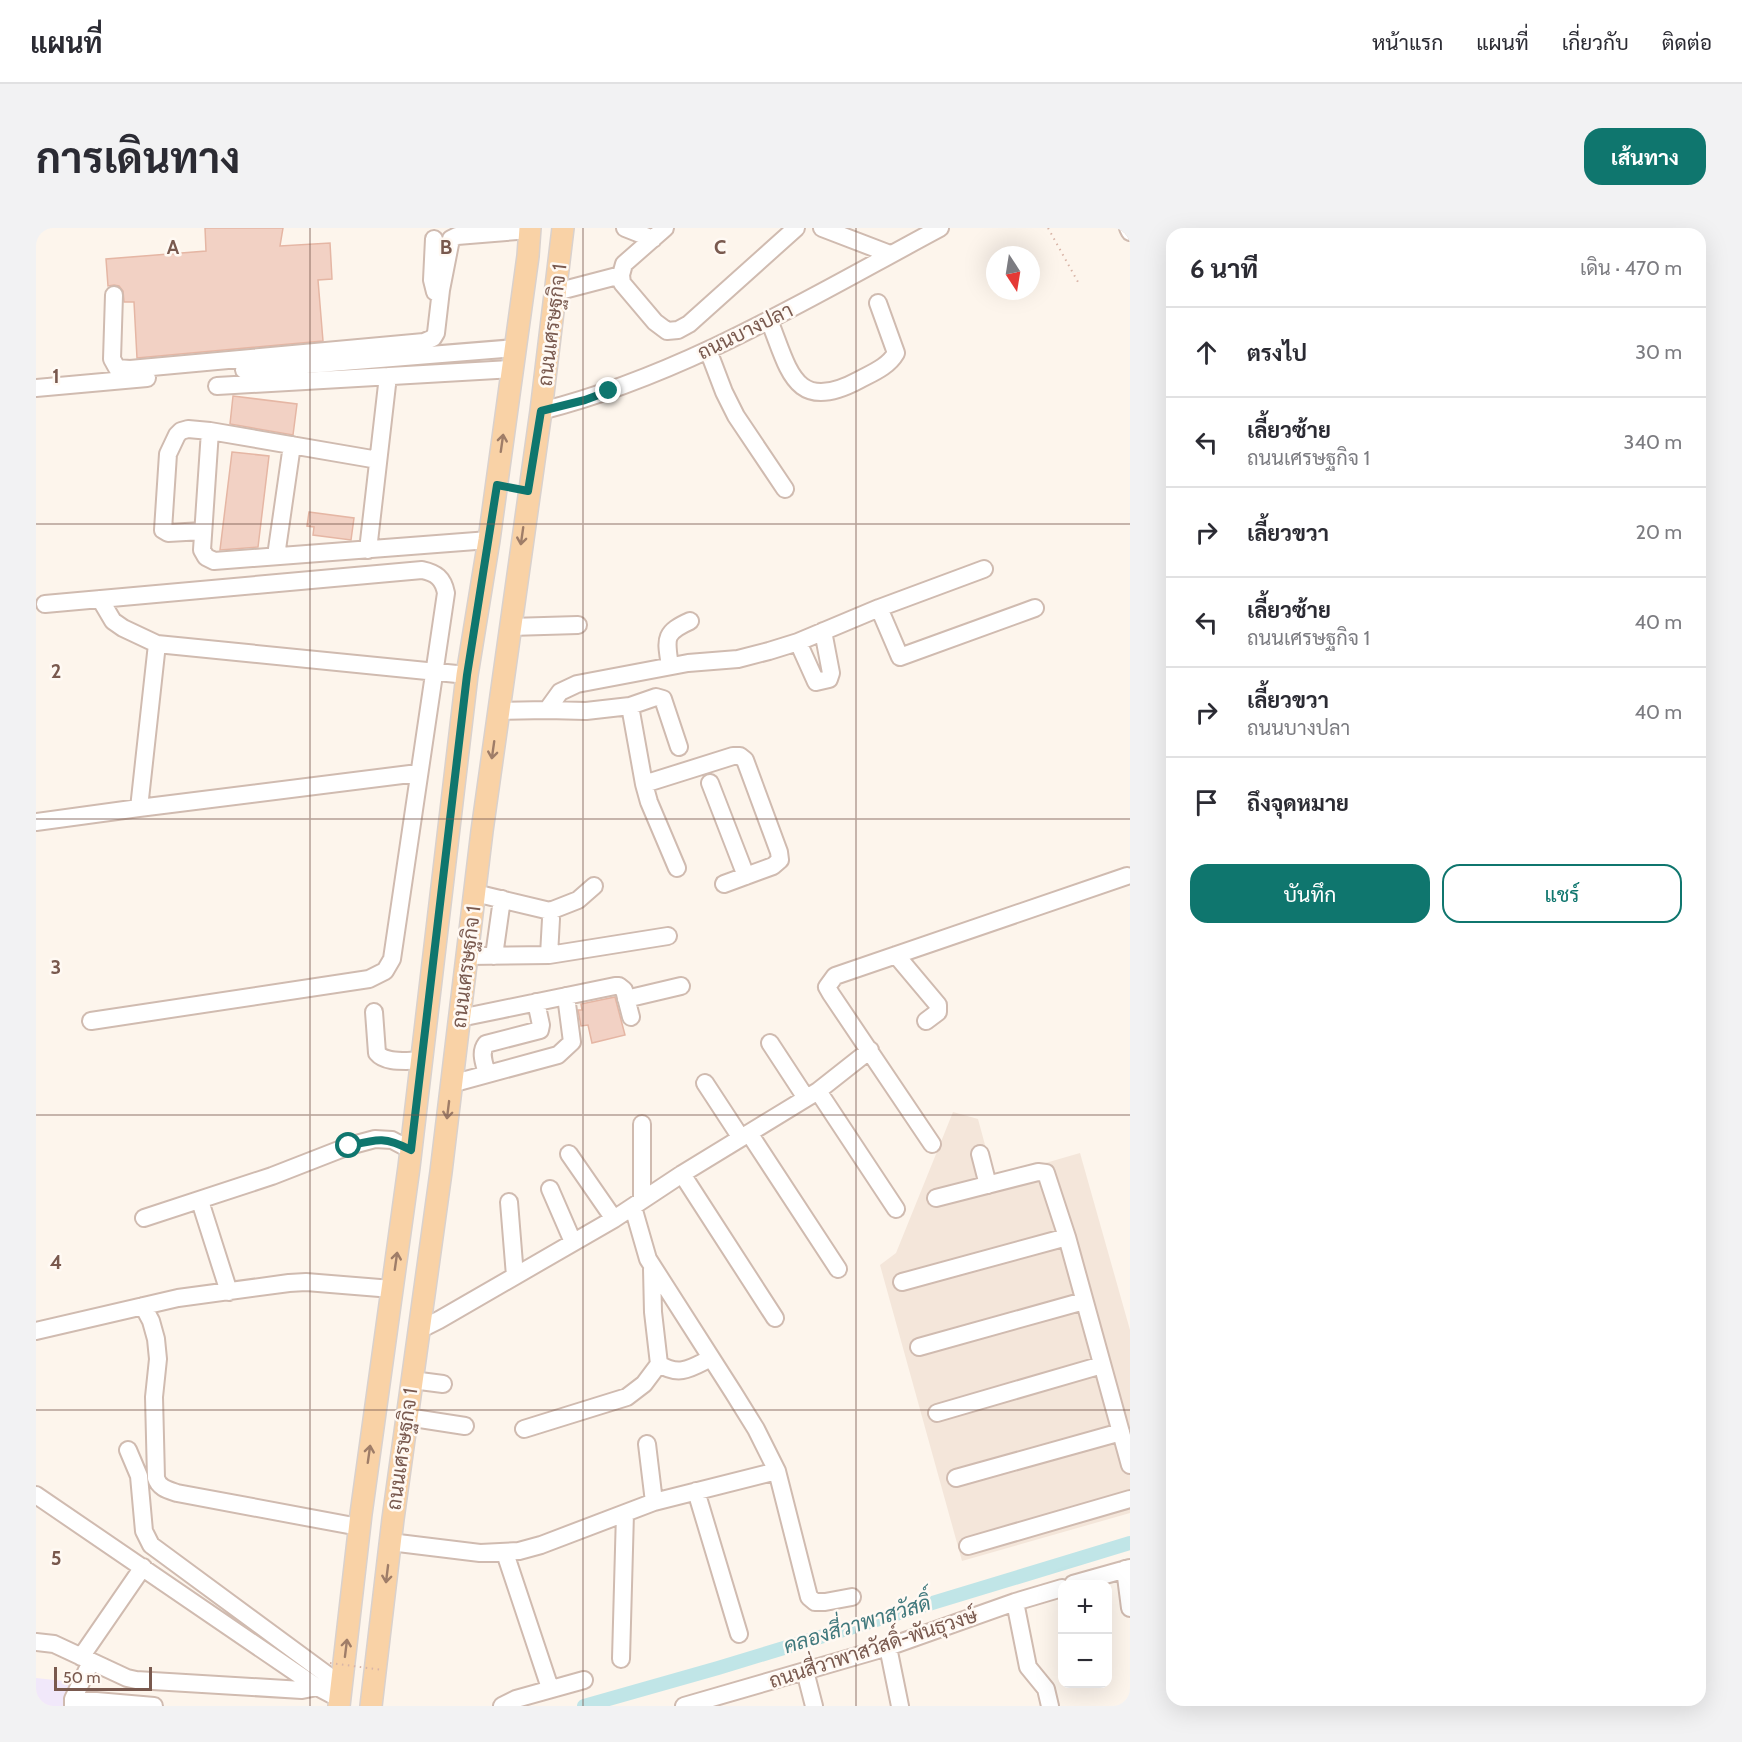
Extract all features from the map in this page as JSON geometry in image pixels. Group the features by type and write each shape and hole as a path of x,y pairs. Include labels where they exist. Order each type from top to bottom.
{"main road":[{"name":"ถนนเศรษฐกิจ 1","path":"340,1697 359,1527 411,1150 467,675 497,485 530,229"},
{"name":"ถนนเศรษฐกิจ 1","path":"371,1706 390,1542 452,1084 498,711 556,292 568,229"},
{"path":"507,406 541,411"},
{"path":"497,485 528,491"}],"street":[{"path":"625,228 659,233"},
{"path":"659,233 624,264 621,275 622,283 655,321 667,331 678,330 689,324 796,228"},
{"path":"822,228 890,254"},
{"name":"ถนนบางปลา","path":"541,411 585,400 708,350 769,320 940,228"},
{"path":"114,295 112,359 117,368 130,369 424,342 433,338 436,333 451,239 457,236 530,229"},
{"path":"434,239 432,280 433,289 440,298"},
{"path":"556,292 621,275"},
{"path":"769,320 794,380 811,392 822,394 852,384 891,361 896,353 878,303"},
{"path":"43,387 515,348"},
{"path":"708,350 736,416 785,489"},
{"path":"216,386 512,369"},
{"path":"368,550 388,376"},
{"path":"203,531 168,533 163,530 168,454 181,431 188,429 210,431 378,460"},
{"path":"210,431 202,550 206,557 214,561 489,540"},
{"path":"276,556 292,445"},
{"path":"547,710 560,692 578,684 688,663 738,659 798,642 879,608 984,569"},
{"path":"45,604 422,570 435,572 444,583 446,593 392,959 385,971 369,979 92,1021"},
{"path":"100,599 113,621 157,644 467,675"},
{"path":"879,608 900,657 1035,608"},
{"path":"669,666 668,635 674,629 690,621"},
{"path":"510,627 578,625"},
{"path":"798,642 816,682 829,679 831,673 823,631"},
{"path":"139,808 157,644"},
{"path":"498,711 586,711 630,706 656,697 663,699 679,747"},
{"path":"630,706 649,802 677,868"},
{"path":"644,784 733,756 741,756 745,760 780,860 773,866 724,884"},
{"path":"36,822 418,773"},
{"path":"710,783 746,876"},
{"path":"932,1144 827,987 829,981 835,976 1127,876"},
{"path":"475,893 549,911 578,900 594,886"},
{"path":"494,956 502,899"},
{"path":"549,911 551,919 549,955"},
{"path":"467,956 549,955 668,936"},
{"path":"896,955 938,1005 938,1012 926,1021"},
{"path":"459,1018 620,986 624,990 631,1017"},
{"path":"626,999 681,986"},
{"path":"452,1084 558,1055 566,1049 572,1042 566,996"},
{"path":"487,1074 482,1053 486,1044 540,1030 536,1002"},
{"path":"374,1012 377,1053 380,1057 422,1061"},
{"path":"770,1043 812,1094 896,1209"},
{"path":"419,1330 614,1219 812,1094 870,1050"},
{"path":"705,1083 838,1269"},
{"path":"642,1124 638,1204 648,1259 756,1429 777,1471 809,1597 815,1602 852,1597"},
{"path":"144,1218 200,1201 349,1146 375,1139 392,1140 411,1150"},
{"path":"569,1154 614,1219"},
{"path":"980,1154 988,1185"},
{"path":"936,1198 1038,1172 1046,1173 1067,1237 1130,1465"},
{"path":"682,1174 775,1318"},
{"path":"550,1189 573,1242"},
{"path":"200,1201 229,1292"},
{"path":"509,1202 514,1276"},
{"path":"902,1282 1067,1237"},
{"path":"524,1429 627,1397 644,1384 659,1364 654,1321 652,1268"},
{"path":"36,1331 178,1298 306,1282 392,1289"},
{"path":"919,1347 1084,1301"},
{"path":"143,1306 151,1321 158,1359 154,1396 158,1484 164,1489 177,1493 359,1527"},
{"path":"659,1364 668,1370 686,1370 711,1358"},
{"path":"937,1413 1102,1365"},
{"path":"412,1380 443,1384"},
{"path":"407,1417 465,1426"},
{"path":"956,1478 1120,1432"},
{"path":"647,1444 654,1502"},
{"path":"128,1450 139,1476 144,1531 152,1545 340,1697"},
{"path":"390,1542 480,1553 505,1553 541,1545 654,1502 777,1471"},
{"path":"696,1491 739,1634"},
{"path":"36,1495 316,1687 340,1697"},
{"path":"969,1546 1130,1499"},
{"path":"621,1659 625,1513"},
{"path":"505,1553 550,1688"},
{"path":"142,1567 86,1659 73,1702 154,1706"},
{"path":"1086,1580 1127,1568 1130,1608"},
{"name":"ถนนสี่วาพาสวัสดิ์-พันธุวงษ์","path":"684,1706 888,1647 1058,1589"},
{"path":"1015,1602 1028,1667 1046,1689 1050,1706"},
{"path":"36,1642 54,1644 135,1680 302,1690 316,1687"},
{"path":"888,1647 900,1706"},
{"path":"804,1671 814,1706"},
{"path":"502,1706 550,1688 584,1680"}],"path":[{"path":"1048,228 1078,282"},
{"path":"330,1663 383,1670"}],"shaded area":[{"path":"953,1112 978,1119 994,1178 1080,1153 1130,1330 1130,1513 962,1561 880,1265 896,1253"},
{"path":"36,1678 72,1682 72,1706 36,1706"}],"building":[{"path":"205,228 283,228 280,246 330,243 332,279 318,280 323,341 137,358 134,302 124,302 123,291 119,286 108,286 106,259 206,251"},
{"path":"233,396 297,404 293,435 230,424"},
{"path":"232,452 269,456 258,547 220,550"},
{"path":"309,512 354,518 351,540 313,535 314,527 307,526"},
{"path":"615,997 625,1035 592,1043 588,1025 581,1026 578,1010 582,1010 581,1004"}],"waterway":[{"name":"คลองสี่วาพาสวัสดิ์","path":"584,1706 718,1668 1130,1543"}],"route":[{"path":"349,1146 375,1139 392,1140 411,1150 467,675 497,485 528,491 541,411 585,400 609,391"}]}
